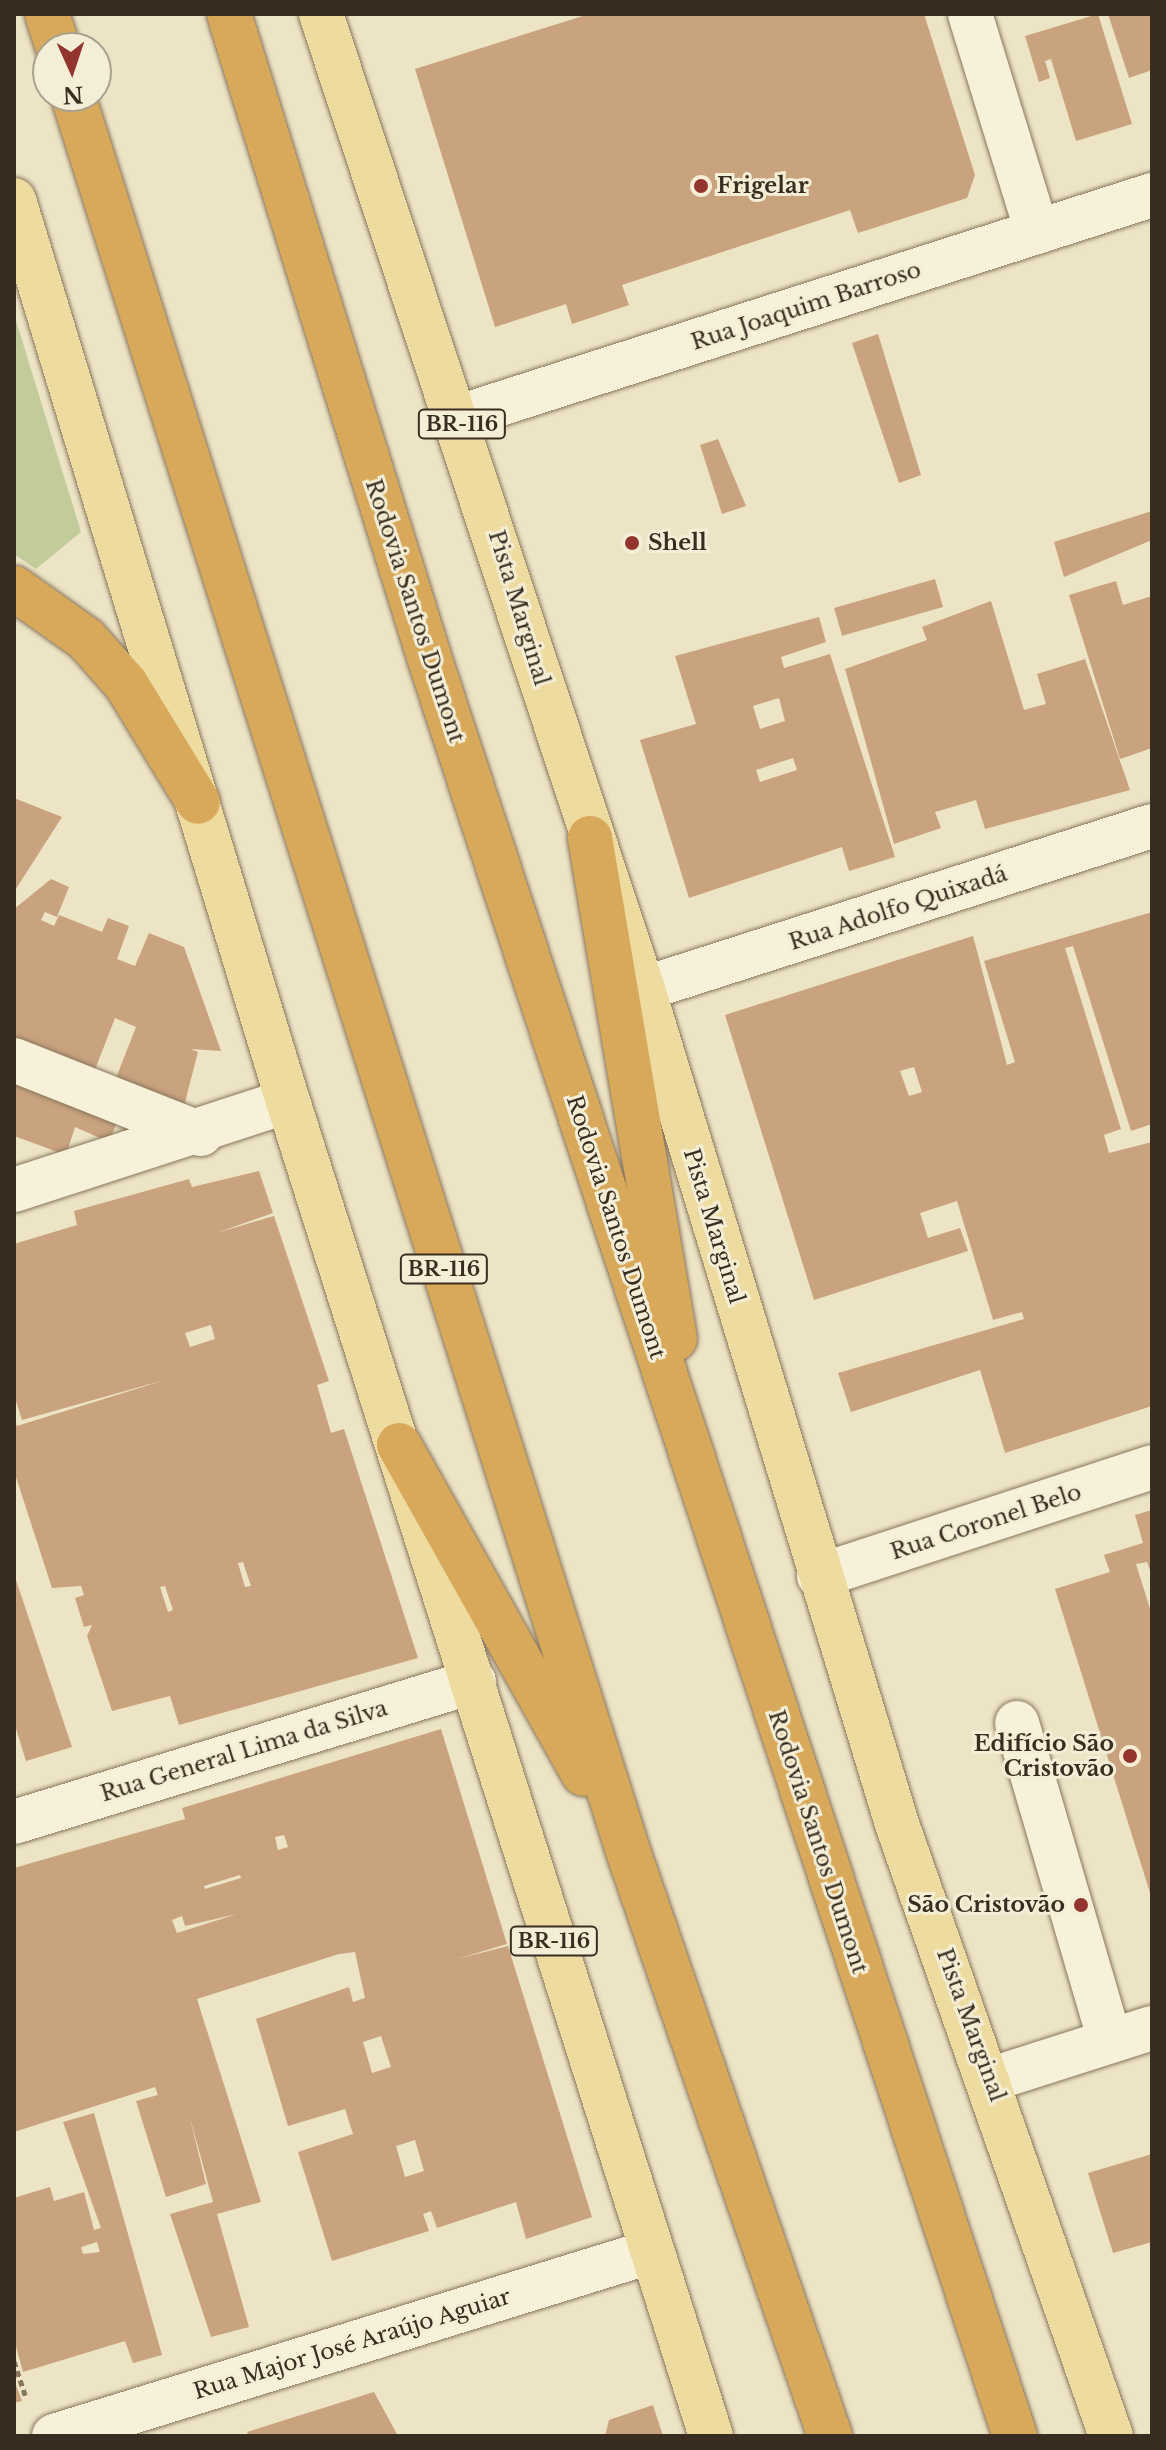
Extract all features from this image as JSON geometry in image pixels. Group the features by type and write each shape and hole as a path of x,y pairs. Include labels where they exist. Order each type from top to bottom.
{"highway":[{"name":"Rodovia Santos Dumont","path":"229,14 431,663 1015,2436"},
{"name":"BR-116","path":"78,112 629,1854 830,2436"},
{"path":"14,588 86,639 126,684 198,802"},
{"path":"590,838 700,1484"},
{"path":"399,1445 629,1854"}],"main road":[{"name":"Pista Marginal","path":"322,15 459,417 590,838 643,989 819,1576 897,1824 992,2079 1111,2436"},
{"name":"BR-116","path":"14,200 288,1101 474,1681 650,2252 711,2436"}],"street":[{"path":"970,14 1037,232"},
{"name":"Rua Joaquim Barroso","path":"459,417 1152,195"},
{"name":"Rua Adolfo Quixadá","path":"643,989 1152,826"},
{"path":"14,1060 201,1134"},
{"path":"14,1190 201,1134 288,1101"},
{"name":"Rua Coronel Belo","path":"819,1576 1152,1467"},
{"name":"Rua General Lima da Silva","path":"14,1822 474,1681"},
{"path":"1017,1723 1110,2041"},
{"path":"992,2079 1152,2028"},
{"name":"Rua Major José Araújo Aguiar","path":"54,2436 650,2252"}],"green space":[{"path":"14,314 81,532 36,569 14,554"}],"building":[{"name":"Frigelar","path":"589,14 924,14 975,175 967,198 858,233 850,210 622,285 629,305 572,324 566,304 495,327 415,69"},
{"path":"1098,14 1132,124 1076,141 1051,59 1045,61 1050,78 1039,82 1025,36"},
{"path":"1108,14 1152,14 1152,70 1129,78"},
{"path":"878,334 921,475 899,483 852,343"},
{"path":"718,439 746,506 722,514 700,445"},
{"path":"1152,511 1152,540 1064,577 1054,542"},
{"path":"935,579 943,607 842,636 834,608"},
{"path":"1116,581 1123,605 1152,596 1152,748 1120,759 1069,595"},
{"path":"991,601 1024,710 1046,704 1037,674 1085,659 1130,790 985,829 976,800 935,812 941,828 894,844 845,669 927,640 922,627"},
{"path":"819,617 826,642 781,657 784,668 830,654 895,857 849,871 842,847 689,898 640,740 696,724 675,656","holes":["779,698 785,721 760,729 753,706","793,758 797,770 760,782 756,770"]},
{"path":"14,798 62,817 14,892"},
{"path":"51,879 69,887 57,917 45,912 41,920 54,926 59,915 102,932 108,918 129,926 117,959 135,966 149,933 184,947 221,1051 191,1049 198,1052 184,1106 112,1088 136,1027 115,1018 91,1080 14,1050 14,909"},
{"path":"1152,912 1152,1124 1131,1131 1073,946 1065,948 1121,1129 1104,1135 1109,1153 1152,1142 1152,1406 1005,1453 980,1370 851,1412 838,1373 1024,1319 1022,1312 993,1320 957,1201 920,1213 928,1238 960,1228 968,1251 814,1300 725,1015 973,936 1007,1065 1015,1062 984,961","holes":["914,1067 922,1092 909,1096 900,1071"]},
{"path":"14,1064 121,1112 109,1142 75,1127 66,1155 14,1136"},
{"path":"259,1171 273,1213 216,1233 274,1216 329,1381 317,1385 331,1433 344,1429 418,1658 179,1725 170,1696 112,1711 87,1636 92,1625 84,1627 75,1598 84,1595 81,1586 52,1588 14,1471 14,1418 17,1426 168,1379 22,1420 14,1395 14,1244 77,1225 74,1211 189,1179 192,1187","holes":["211,1325 215,1339 190,1347 185,1333","243,1562 251,1586 245,1587 238,1563","165,1586 173,1610 168,1612 160,1587"]},
{"name":"Edifício São Cristovão","path":"1152,1510 1152,1576 1147,1562 1136,1564 1152,1615 1151,1896 1055,1589 1110,1572 1104,1555 1143,1543 1135,1515"},
{"path":"14,1574 72,1747 26,1761 14,1722"},
{"path":"441,1729 507,1944 457,1959 508,1946 592,2217 526,2239 516,2202 437,2228 431,2211 423,2214 429,2231 332,2261 298,2152 353,2134 345,2109 288,2126 256,2019 349,1987 353,2002 365,1998 355,1952 339,1954 197,1999 261,2202 217,2214 249,2327 211,2337 170,2214 213,2202 189,2114 206,2184 166,2197 136,2101 158,2095 155,2087 14,2132 14,1868 185,1819 182,1808","holes":["284,1835 288,1847 278,1850 275,1837","240,1875 241,1878 205,1889 204,1886","237,1914 177,1933 172,1920 182,1916 185,1926","381,2036 391,2067 372,2073 363,2042","415,2140 424,2171 405,2177 396,2146"]},
{"path":"94,2113 162,2355 133,2363 125,2341 23,2372 14,2339 14,2198 50,2187 54,2201 84,2192 94,2230 101,2228 63,2122","holes":["97,2242 100,2252 83,2254 81,2247"]},
{"path":"1152,2154 1152,2242 1113,2253 1088,2173"},
{"path":"14,2380 22,2401 14,2403"},
{"path":"374,2392 398,2436 249,2436 247,2432"},
{"path":"653,2405 663,2436 605,2436 609,2420"}],"place":[{"name":"Frigelar","path":"701,186"},
{"name":"Shell","path":"632,543"},
{"name":"Edifício São Cristovão","path":"1130,1756"},
{"name":"São Cristovão","path":"1081,1905"}]}
